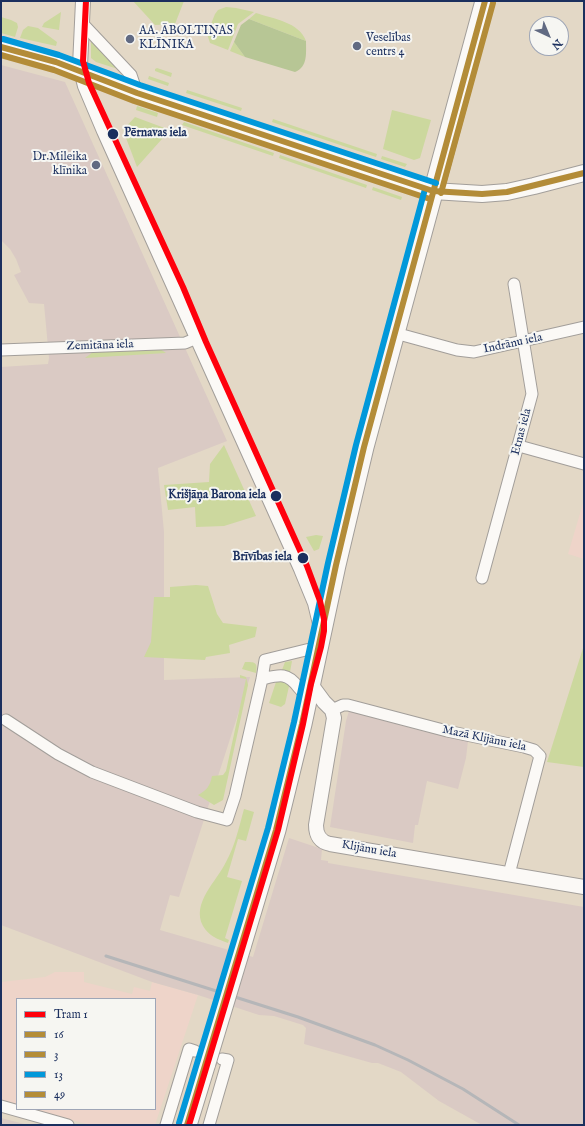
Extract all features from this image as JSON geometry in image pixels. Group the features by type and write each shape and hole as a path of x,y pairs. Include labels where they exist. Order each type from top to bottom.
{"highway":[{"path":"187,1125 276,830 364,447 485,1"}],"main road":[{"path":"1,47 56,62 137,93 433,191 482,194 507,192 584,173"}],"street":[{"path":"6,720 58,754 92,772 197,812 227,820 235,796 265,660 319,640 319,617 301,569 102,126 80,71 79,59 83,1"},
{"path":"82,23 131,75 137,93"},
{"name":"Etnas iela","path":"482,578 532,394 514,284"},
{"name":"Indrānu iela","path":"395,333 457,350 474,352 524,342 584,327"},
{"name":"Zemitāna iela","path":"1,350 184,343 197,338"},
{"path":"519,446 584,464"},
{"path":"262,679 276,675 285,675 293,680 306,696 308,692 324,702 332,710"},
{"name":"Mazā Klijānu iela","path":"332,710 343,705 348,705 447,731 534,750 540,756 509,874"},
{"name":"Klijānu iela","path":"332,710 334,718 316,825 316,832 322,841 330,844 584,887"},
{"path":"166,1125 189,1049 208,1057 228,1060 209,1125"},
{"path":"1,1106 68,1125"}],"shaded area":[{"path":"1,65 65,82 227,441 158,468 164,532 164,680 250,677 179,897 170,895 160,930 253,957 289,838 322,849 321,860 328,861 328,863 584,907 584,1125 482,1125 439,1101 401,1072 378,1063 372,1063 304,1044 306,1028 303,1025 274,1016 259,1015 152,982 1,925 1,367 48,364 49,358 44,304 29,303 14,275 21,272 16,259 10,249 1,240"},
{"path":"584,500 584,559 568,554"},
{"path":"349,711 422,731 468,741 466,758 458,789 427,781 418,825 415,825 413,843 330,827 346,721"},
{"path":"55,972 84,972 84,982 132,994 134,987 150,991 152,982 198,995 155,1125 90,1125 36,1110 156,1110 156,998 16,998 16,1105 1,1101 1,982 45,977"},
{"path":"1,1118 28,1125 1,1125"}],"green space":[{"path":"133,1 184,1 175,24 155,25"},
{"path":"226,7 254,12 238,24 228,50 210,43 207,34 215,14 218,10"},
{"path":"61,12 59,30 42,27 44,23"},
{"path":"256,13 278,19 292,25 298,29 306,41 249,19"},
{"path":"1,17 17,23 18,27 15,37 1,33"},
{"path":"249,19 306,41 305,59 302,67 295,72 245,57 234,42 241,25"},
{"path":"28,26 38,28 57,42 56,46 20,38 23,30"},
{"path":"91,38 121,70 96,62 91,58"},
{"path":"234,42 245,57 230,51"},
{"path":"157,68 172,73 171,77 155,71"},
{"path":"149,76 169,83 168,86 148,79"},
{"path":"187,90 242,108 241,111 186,93"},
{"path":"137,106 158,113 157,117 136,110"},
{"path":"392,110 431,120 420,158 414,160 383,149"},
{"path":"135,117 170,130 137,167 123,130"},
{"path":"273,119 377,154 376,157 272,122"},
{"path":"184,122 274,153 273,156 182,125"},
{"path":"280,155 367,185 366,188 279,158"},
{"path":"382,156 407,164 405,167 381,159"},
{"path":"373,187 402,197 401,200 372,190"},
{"path":"160,349 166,353 85,358 93,352"},
{"path":"224,445 256,516 224,526 196,527 195,507 168,510 164,485 209,482 210,464"},
{"path":"316,535 323,536 319,549 314,551 306,537"},
{"path":"196,585 208,586 217,614 223,623 257,627 255,637 229,645 230,653 206,657 205,660 144,657 151,642 154,597 170,597 170,587"},
{"path":"584,645 584,767 547,762"},
{"path":"292,661 290,672 282,670 285,662"},
{"path":"245,662 255,663 257,667 256,673 242,669"},
{"path":"240,675 246,677 248,685 223,800 214,805 198,795 208,787 212,776 223,775 226,771 246,679 240,678"},
{"path":"277,679 290,682 285,704 281,707 269,703"},
{"path":"244,809 254,812 246,841 238,839 227,877 242,881 225,938 229,940 228,943 214,937 205,929 200,917 200,909 207,892 232,850"}],"railway":[{"path":"106,956 298,1017 375,1045 408,1060 463,1089 519,1125"}],"tram line":[{"name":"1","path":"86,1 83,61 89,83 183,287 206,342 307,566 320,601 324,619 324,631 321,647 311,684 278,830 189,1125"}],"transit line":[{"name":"16","path":"187,1125 276,830 302,724 336,565 364,447 485,1"},
{"name":"3","path":"441,193 493,3"},
{"name":"13","path":"3,39 59,55 140,85 436,183"},
{"name":"49","path":"1,47 56,62 137,93 433,191 482,194 507,192 584,173"},
{"name":"3","path":"1,55 54,70 134,101 430,199"},
{"name":"13","path":"179,1123 268,828 294,722 328,563 356,445 425,189"}],"place":[{"name":"AA. ĀBOLTIŅAS KLĪNIKA","path":"130,39"},
{"name":"Veselības centrs 4","path":"357,46"},
{"name":"Pērnavas iela","path":"113,134"},
{"name":"Dr.Mileika klīnika","path":"96,165"},
{"name":"Krišjāņa Barona iela","path":"276,496"},
{"name":"Brīvības iela","path":"303,558"}]}
